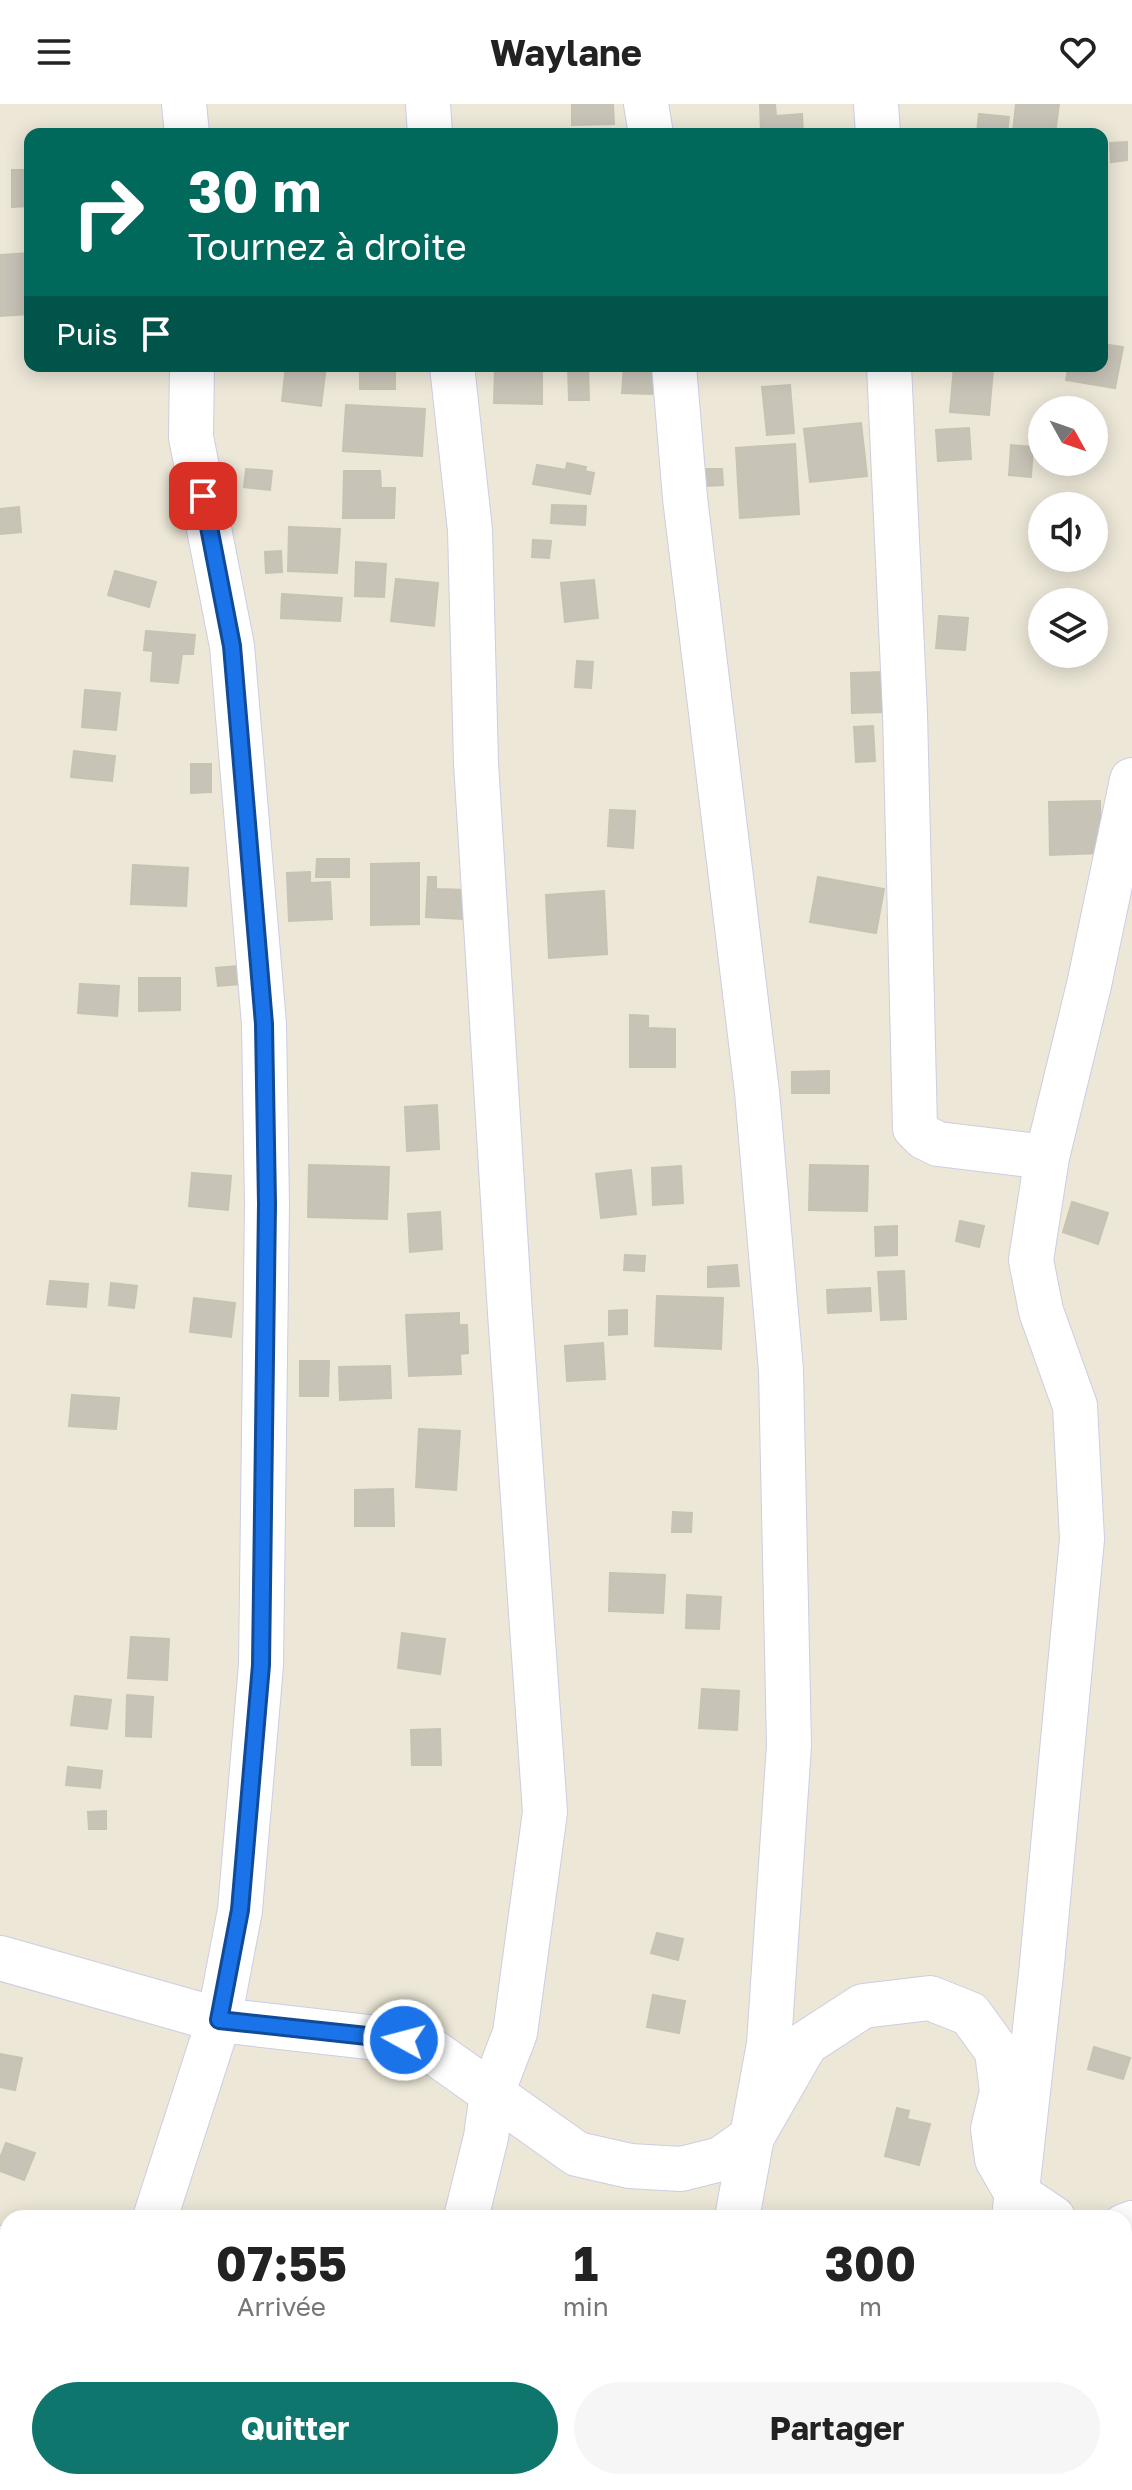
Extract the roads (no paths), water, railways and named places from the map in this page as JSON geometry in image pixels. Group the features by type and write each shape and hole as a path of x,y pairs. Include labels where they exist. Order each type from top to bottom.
{"street":[{"path":"184,104 186,128"},
{"path":"428,104 430,128"},
{"path":"646,104 650,128"},
{"path":"876,104 878,128"},
{"path":"158,2210 219,2020 240,1910 261,1665 267,1189 264,1024 232,646 191,437 192,372"},
{"path":"453,372 470,530 476,763 545,1812 515,2033 492,2093 486,2137 468,2210"},
{"path":"674,372 685,498 757,1092 781,1370 789,1745 769,2044 738,2210"},
{"path":"889,372 905,713 915,1128 938,1144 1047,1157"},
{"path":"1016,2206 1082,1539 1075,1406 1041,1311 1031,1260 1047,1157 1089,985 1132,780"},
{"path":"0,1958 219,2020 421,2043 577,2154 630,2166 681,2169 721,2159 752,2137 806,2043 863,2006 930,1998 970,2014 997,2051 1002,2092 993,2129 997,2159 1016,2206"}]}
